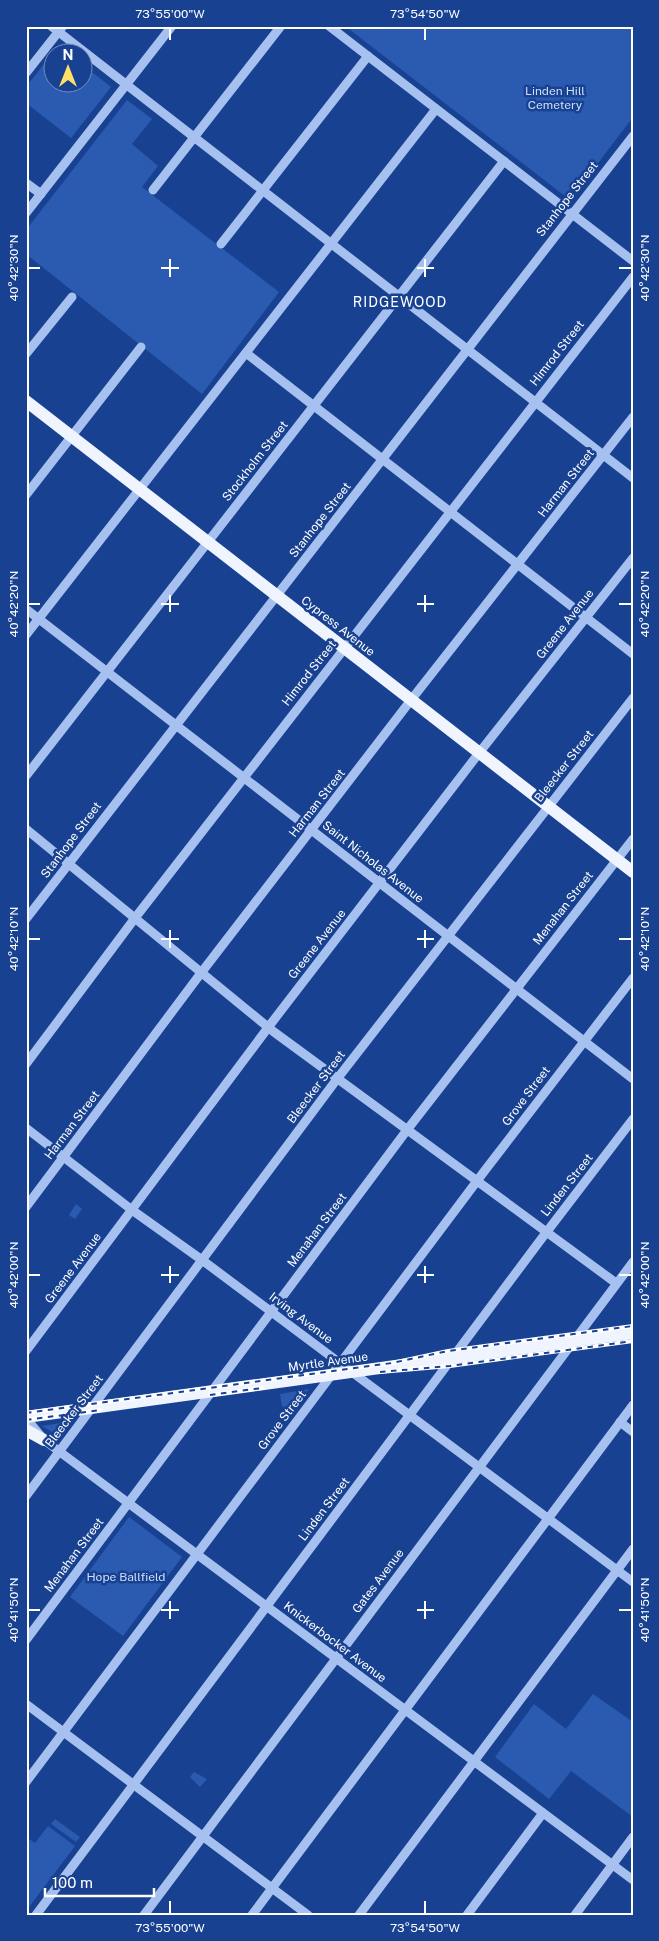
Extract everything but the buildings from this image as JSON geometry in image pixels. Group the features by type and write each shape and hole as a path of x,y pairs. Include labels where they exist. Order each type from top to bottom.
{"main road":[{"name":"Cypress Avenue","path":"26,401 633,872"},
{"name":"Myrtle Avenue","path":"26,1417 633,1333"},
{"path":"26,1430 44,1440"}],"street":[{"path":"26,213 172,26"},
{"path":"153,190 281,26"},
{"path":"330,26 633,261"},
{"path":"26,73 57,28 126,85 633,478"},
{"path":"221,244 368,56"},
{"path":"26,635 436,109"},
{"name":"Stanhope Street","path":"26,919 276,594 633,136"},
{"name":"Stockholm Street","path":"26,776 504,161"},
{"path":"26,183 41,194"},
{"name":"Himrod Street","path":"26,1064 135,918 633,277"},
{"path":"26,354 72,297"},
{"path":"26,495 140,347"},
{"path":"246,353 633,654"},
{"name":"Harman Street","path":"26,1207 411,700 633,418"},
{"name":"Greene Avenue","path":"26,1351 268,1027 479,753 633,558"},
{"name":"Saint Nicholas Avenue","path":"26,609 633,1079"},
{"name":"Bleecker Street","path":"26,1496 337,1079 633,698"},
{"path":"26,829 268,1027 616,1283"},
{"name":"Menahan Street","path":"26,1640 407,1130 633,839"},
{"name":"Grove Street","path":"26,1782 198,1555 330,1375 633,978"},
{"name":"Linden Street","path":"36,1915 547,1231 633,1119"},
{"name":"Irving Avenue","path":"26,1128 132,1210 272,1311 633,1582"},
{"name":"Gates Avenue","path":"144,1915 633,1262"},
{"path":"252,1915 633,1405"},
{"name":"Knickerbocker Avenue","path":"26,1421 31,1424 44,1440 633,1880"},
{"path":"620,1422 633,1432"},
{"path":"359,1915 633,1549"},
{"path":"26,1704 308,1915"},
{"path":"467,1915 543,1813"},
{"path":"574,1915 633,1837"}],"green space":[{"name":"Linden Hill Cemetery","path":"345,26 633,26 633,117 570,200"},
{"path":"42,67 42,92 92,92 92,72 111,87 71,138 26,103 26,87"},
{"path":"127,100 152,119 132,144 158,166 142,187 279,292 202,394 26,254 26,230"},
{"path":"76,1204 82,1209 75,1219 69,1215"},
{"path":"309,1389 291,1412 282,1406 280,1394"},
{"path":"67,1422 57,1435 42,1426"},
{"name":"Hope Ballfield","path":"129,1517 182,1557 123,1636 70,1597"},
{"path":"593,1694 633,1722 633,1817 571,1771 549,1799 495,1757 534,1704 566,1729"},
{"path":"194,1772 207,1779 200,1787 190,1777"},
{"path":"55,1819 80,1837 76,1842 51,1824"},
{"path":"48,1826 75,1846 26,1911 26,1837 35,1843"}],"railway":[{"path":"26,1413 392,1363 448,1351 633,1326"},
{"path":"380,1372 450,1366 633,1341"},
{"path":"210,1395 262,1388"},
{"path":"26,1420 101,1410"}],"district":[{"name":"RIDGEWOOD","path":"400,302"}]}
